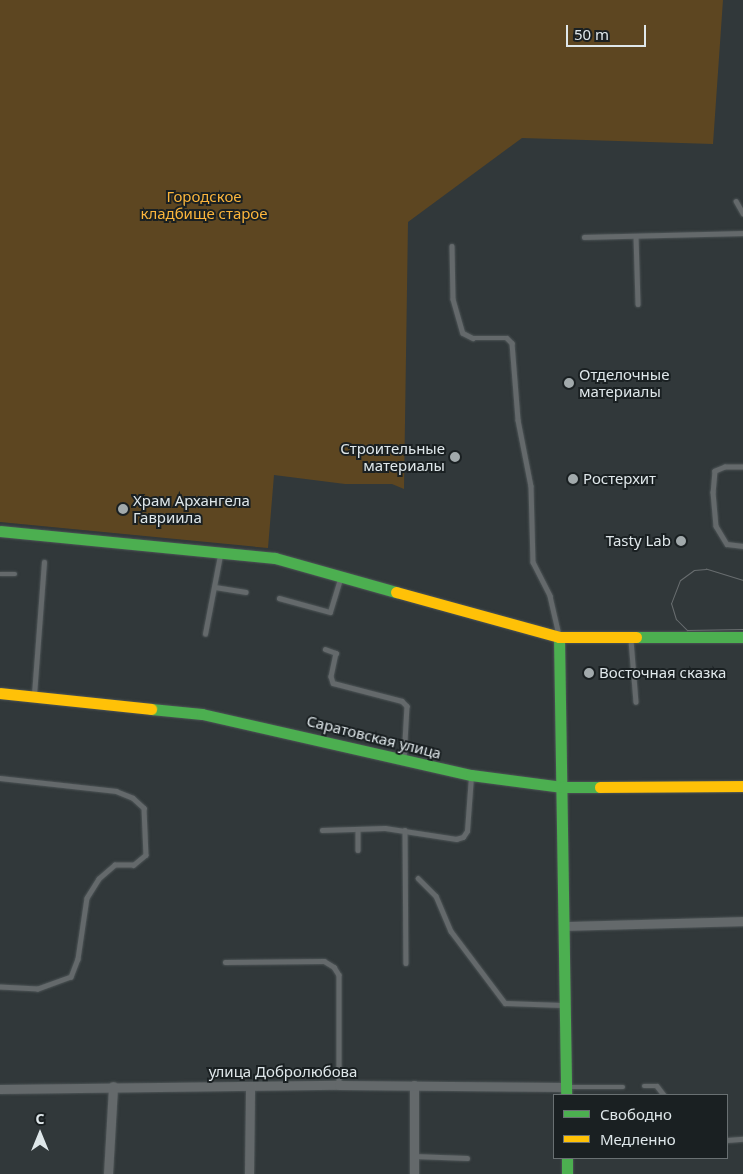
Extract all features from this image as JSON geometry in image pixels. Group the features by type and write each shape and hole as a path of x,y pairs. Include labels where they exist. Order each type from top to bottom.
{"street":[{"path":"0,531 221,551 275,558 342,575 506,624 559,637 743,637"},
{"path":"559,637 565,926 566,1091"},
{"name":"Саратовская улица","path":"0,693 202,714 294,733 471,775 562,787 743,786"},
{"path":"565,926 743,921"},
{"path":"414,1085 414,1174"},
{"name":"улица Добролюбова","path":"0,1089 113,1086 414,1085 566,1091"},
{"path":"108,1174 113,1086"},
{"path":"249,1174 250,1086"},
{"path":"567,1159 567,1174"}],"lane":[{"path":"736,202 743,213"},
{"path":"584,237 743,233"},
{"path":"636,236 638,304"},
{"path":"452,246 453,299 463,333 473,338 507,338 512,343 518,420 531,486 532,562 550,596 559,637"},
{"path":"743,467 726,467 715,471 713,492 716,526 727,544 743,546"},
{"path":"204,634 221,551"},
{"path":"34,697 44,562"},
{"path":"0,574 15,574"},
{"path":"278,598 330,612 342,575"},
{"path":"215,587 246,592"},
{"path":"631,638 636,702"},
{"path":"325,649 336,653 331,676 333,683 402,701 407,706 404,760"},
{"path":"322,830 405,830 456,839 463,837 467,831 471,775"},
{"path":"0,778 116,791 133,798 144,808 146,855 134,865 115,866 99,879 87,898 78,958 71,977 38,988 0,987"},
{"path":"358,830 358,850"},
{"path":"405,830 406,963"},
{"path":"418,878 436,896 451,931 505,1003 566,1005"},
{"path":"225,962 324,961 334,966 339,975 339,1085"},
{"path":"644,1086 657,1086 663,1094"},
{"path":"566,1091 623,1087"},
{"path":"728,1140 743,1139"},
{"path":"414,1156 467,1158"}],"green space":[{"name":"Городское кладбище старое","path":"0,0 723,0 713,144 522,138 408,222 404,489 392,484 345,484 274,475 268,548 0,522"}],"tram line":[{"path":"743,580 706,569 694,570 680,580 671,603 676,619 687,630 743,629"}],"traffic: fast":[{"path":"0,531 275,558 396,592"},
{"path":"559,637 566,1094"},
{"path":"636,637 743,637"},
{"path":"151,709 202,714 471,775 562,787 600,787"},
{"path":"567,1159 567,1174"}],"traffic: slow":[{"path":"396,592 559,637 636,637"},
{"path":"0,693 151,709"},
{"path":"600,787 743,786"}],"place":[{"name":"Отделочные материалы","path":"569,383"},
{"name":"Строительные материалы","path":"455,457"},
{"name":"Ростерхит","path":"573,479"},
{"name":"Храм Архангела Гавриила","path":"123,509"},
{"name":"Tasty Lab","path":"681,541"},
{"name":"Восточная сказка","path":"589,673"}]}
